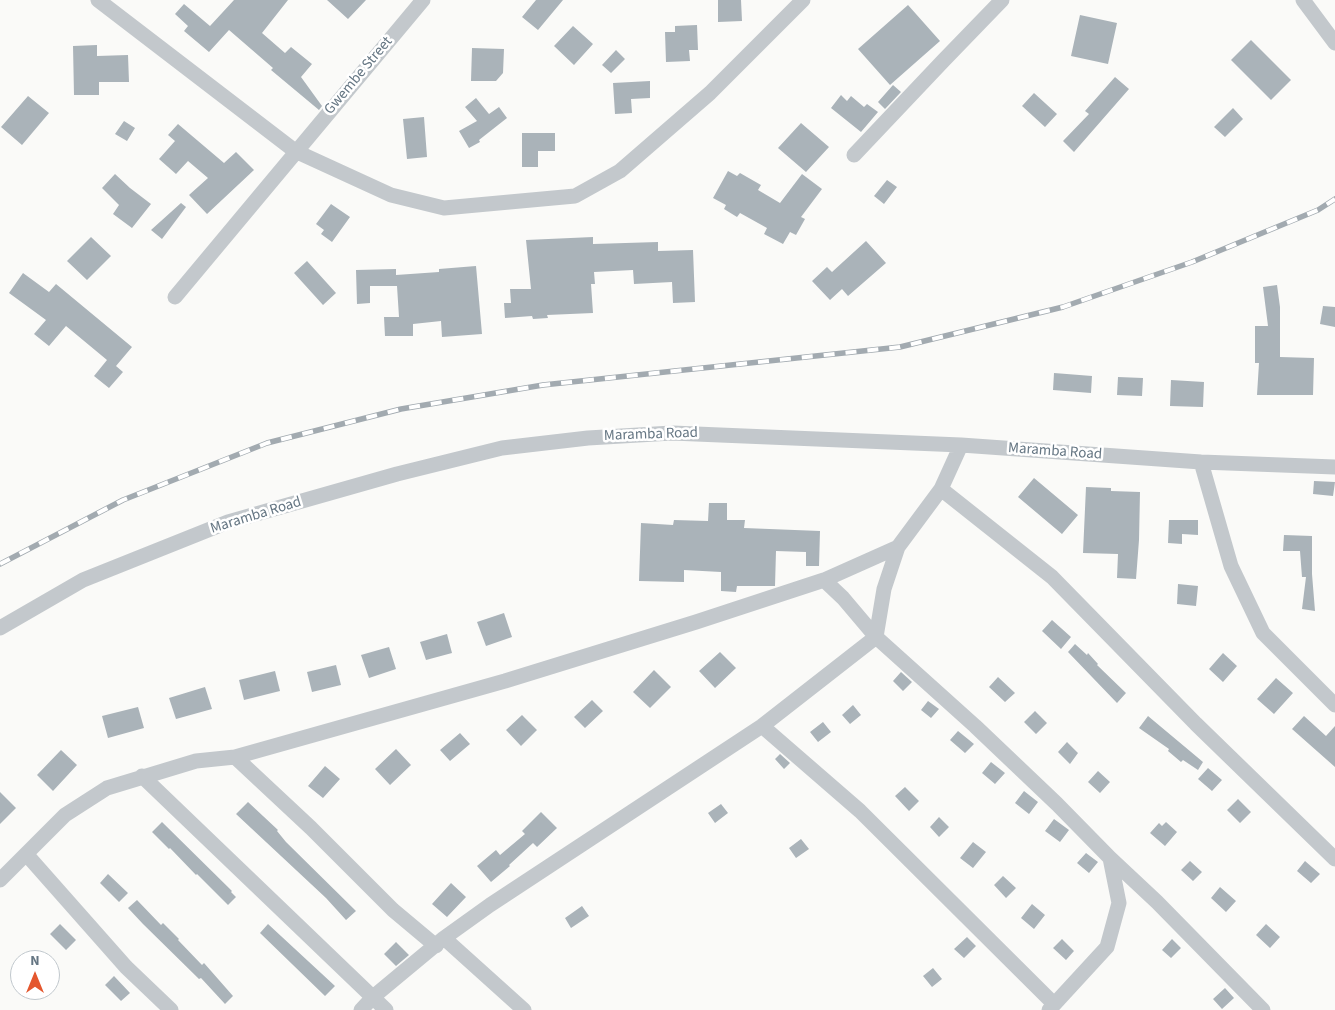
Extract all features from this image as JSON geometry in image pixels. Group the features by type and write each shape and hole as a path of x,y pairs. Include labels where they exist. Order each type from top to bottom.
{"street":[{"path":"98,0 295,151 391,195 444,208 575,196 620,171 710,93 803,0"},
{"name":"Gwembe Street","path":"175,297 423,0"},
{"path":"854,155 1002,0"},
{"path":"1303,0 1335,43"},
{"name":"Maramba Road","path":"0,628 83,580 228,522 397,474 502,448 588,438 672,432 961,445 1201,462 1335,467"},
{"path":"361,1010 373,997 490,904 762,726 876,637 884,588 898,547 941,489 961,445"},
{"path":"1201,462 1231,566 1263,633 1335,705"},
{"path":"941,489 1052,577 1196,724 1335,859"},
{"path":"0,880 65,815 107,788 196,760 234,757 505,681 824,580 898,547"},
{"path":"824,580 843,598 876,637 1058,804 1110,858 1157,902 1256,1008"},
{"path":"762,726 860,812 1052,1007 1107,947 1119,904 1110,858"},
{"path":"234,757 311,828 394,910 440,942 524,1010"},
{"path":"142,776 386,1010"},
{"path":"27,855 126,967 171,1010"}],"building":[{"path":"234,0 288,0 262,33 285,53 291,47 312,64 301,77 322,106 319,110 271,70 273,68 229,30 209,52 184,31 188,26 175,14 184,4 210,26"},
{"path":"327,0 366,0 348,19"},
{"path":"536,0 563,0 538,30 522,17"},
{"path":"718,0 741,0 742,21 718,22"},
{"path":"908,5 940,41 890,85 858,49"},
{"path":"1080,15 1117,23 1108,64 1071,56"},
{"path":"697,25 698,50 689,50 690,61 666,62 665,32 675,32 675,26"},
{"path":"573,26 593,44 574,65 554,46"},
{"path":"1251,40 1291,80 1271,100 1231,60"},
{"path":"97,45 97,56 128,55 129,82 99,82 99,95 74,95 73,46"},
{"path":"472,48 504,49 503,73 496,81 471,81"},
{"path":"616,50 625,59 611,73 602,65"},
{"path":"1115,77 1129,89 1074,152 1063,141 1089,114 1085,111"},
{"path":"650,81 650,98 631,99 632,113 615,114 613,83"},
{"path":"893,85 901,92 885,109 878,102"},
{"path":"1034,93 1057,114 1045,127 1022,106"},
{"path":"841,95 847,101 851,96 864,107 867,104 878,112 861,132 831,108"},
{"path":"28,96 49,113 22,145 1,127"},
{"path":"476,98 489,114 499,107 507,118 479,140 480,142 469,148 459,131 477,121 465,107"},
{"path":"1233,108 1243,119 1225,137 1214,127"},
{"path":"424,117 427,157 407,159 403,119"},
{"path":"124,121 135,128 127,141 115,134"},
{"path":"801,123 829,147 806,172 778,148"},
{"path":"178,124 224,163 236,152 254,170 207,214 189,195 208,178 188,161 176,174 159,159 175,141 168,135"},
{"path":"522,133 555,133 555,151 538,151 538,167 522,167"},
{"path":"728,171 737,176 740,173 761,185 758,190 780,203 802,174 822,189 801,217 805,219 796,235 790,232 783,244 764,234 767,228 740,213 737,217 724,209 726,205 713,198"},
{"path":"115,174 151,204 132,228 113,214 119,205 102,188"},
{"path":"887,180 897,187 884,204 874,196"},
{"path":"181,203 186,207 162,239 151,230"},
{"path":"331,204 350,217 332,242 321,234 324,230 316,224"},
{"path":"91,237 111,256 87,280 67,261"},
{"path":"593,237 593,244 658,242 658,251 693,250 695,302 673,303 672,282 634,284 633,270 594,272 595,284 591,284 593,313 547,315 548,318 533,319 532,316 505,318 504,303 511,303 510,289 531,289 526,240"},
{"path":"866,241 886,263 848,296 842,289 830,300 812,281 827,267 832,272"},
{"path":"307,261 336,293 323,305 294,273"},
{"path":"476,266 482,334 442,337 441,321 413,324 413,336 385,336 384,317 399,317 397,286 370,286 370,303 357,304 356,270 396,269 396,275 439,272 439,269"},
{"path":"23,273 49,292 56,284 132,347 116,366 123,372 109,388 94,376 107,360 66,326 49,346 34,334 46,320 9,293"},
{"path":"1277,285 1280,307 1280,357 1314,358 1313,395 1257,395 1259,363 1255,363 1255,326 1268,326 1263,287"},
{"path":"1323,306 1335,307 1335,327 1320,324"},
{"path":"1054,373 1092,376 1091,393 1053,390"},
{"path":"1118,377 1143,378 1142,396 1117,395"},
{"path":"1171,380 1204,382 1203,407 1170,406"},
{"path":"1034,478 1078,515 1062,534 1018,497"},
{"path":"1314,481 1335,482 1333,496 1313,494"},
{"path":"1086,487 1111,488 1111,491 1140,492 1136,579 1117,578 1118,554 1083,553"},
{"path":"709,503 727,503 727,520 745,520 744,528 820,531 819,566 806,566 806,552 776,551 775,586 737,586 736,592 721,591 721,572 684,570 684,582 639,581 641,523 673,525 674,520 708,521"},
{"path":"1169,520 1198,520 1198,535 1182,534 1182,544 1168,543"},
{"path":"1284,535 1312,536 1312,574 1315,611 1302,609 1306,577 1302,577 1300,551 1283,551"},
{"path":"1178,584 1198,586 1196,606 1177,604"},
{"path":"504,613 512,637 486,646 477,622"},
{"path":"1052,620 1071,637 1061,649 1042,631"},
{"path":"447,634 452,653 426,660 420,642"},
{"path":"1075,644 1087,655 1088,653 1097,665 1126,693 1117,703 1068,652"},
{"path":"389,647 396,669 369,678 361,655"},
{"path":"720,652 736,668 715,688 699,671"},
{"path":"1223,653 1237,666 1223,682 1209,669"},
{"path":"336,665 341,685 312,692 307,672"},
{"path":"654,670 671,687 650,708 633,692"},
{"path":"275,671 280,691 244,700 239,680"},
{"path":"901,672 912,682 903,691 893,681"},
{"path":"998,677 1015,693 1005,702 989,687"},
{"path":"1276,678 1293,693 1274,714 1257,699"},
{"path":"205,687 212,709 176,719 169,698"},
{"path":"592,700 603,711 585,728 574,717"},
{"path":"928,701 939,709 931,718 921,710"},
{"path":"853,705 861,715 850,724 842,715"},
{"path":"138,707 144,728 108,738 102,716"},
{"path":"1035,711 1047,723 1036,734 1024,722"},
{"path":"522,715 537,730 521,746 506,730"},
{"path":"1148,716 1203,762 1198,770 1183,760 1181,762 1168,751 1169,749 1139,728"},
{"path":"1304,716 1326,736 1335,726 1335,767 1292,729"},
{"path":"823,722 831,732 818,742 810,732"},
{"path":"958,731 974,744 965,753 950,740"},
{"path":"460,733 470,744 450,761 440,750"},
{"path":"1067,742 1078,753 1070,764 1058,752"},
{"path":"396,749 411,765 390,785 375,769"},
{"path":"61,750 77,765 53,791 37,775"},
{"path":"780,754 790,763 784,769 775,759"},
{"path":"991,762 1005,773 995,784 982,773"},
{"path":"325,766 340,779 323,798 308,786"},
{"path":"1208,768 1222,780 1212,791 1198,779"},
{"path":"1098,771 1110,782 1100,793 1088,782"},
{"path":"905,787 919,801 909,811 895,796"},
{"path":"1024,791 1038,802 1029,814 1015,803"},
{"path":"0,792 16,808 0,824"},
{"path":"1238,799 1251,812 1240,823 1227,810"},
{"path":"248,802 278,830 286,842 356,911 346,920 326,898 236,814"},
{"path":"721,804 728,813 715,823 708,813"},
{"path":"541,812 557,828 537,847 533,843 491,882 477,866 496,850 500,855 525,834 522,831"},
{"path":"939,817 949,827 939,837 930,827"},
{"path":"1054,819 1069,830 1060,842 1045,831"},
{"path":"162,822 232,891 236,897 228,905 152,832"},
{"path":"1166,822 1177,832 1165,846 1150,833 1159,823 1162,826"},
{"path":"801,839 809,849 796,858 789,848"},
{"path":"973,842 986,852 973,868 960,858"},
{"path":"1086,853 1098,862 1089,873 1077,863"},
{"path":"1190,861 1202,872 1193,881 1181,870"},
{"path":"1305,861 1320,874 1311,883 1297,871"},
{"path":"108,874 128,893 119,902 100,883"},
{"path":"1003,876 1016,888 1006,898 994,885"},
{"path":"451,883 466,897 447,917 432,904"},
{"path":"1220,887 1236,901 1226,912 1211,898"},
{"path":"137,900 161,925 163,923 179,939 202,965 204,963 233,996 225,1004 201,978 199,979 128,908"},
{"path":"1032,904 1045,915 1034,929 1021,918"},
{"path":"582,906 589,916 571,928 565,918"},
{"path":"60,924 76,940 66,950 50,934"},
{"path":"268,924 335,986 325,996 260,933"},
{"path":"1266,924 1280,937 1270,948 1256,935"},
{"path":"967,937 976,946 964,958 954,949"},
{"path":"1062,939 1074,951 1066,960 1053,948"},
{"path":"1172,939 1181,948 1171,958 1162,950"},
{"path":"396,942 409,955 396,966 384,954"},
{"path":"933,968 942,979 932,987 923,976"},
{"path":"114,976 130,993 121,1001 105,985"},
{"path":"1225,988 1234,998 1222,1009 1213,999"}],"railway":[{"path":"0,564 123,500 267,443 401,409 543,385 900,347 1063,307 1192,262 1318,210 1335,199"}]}
